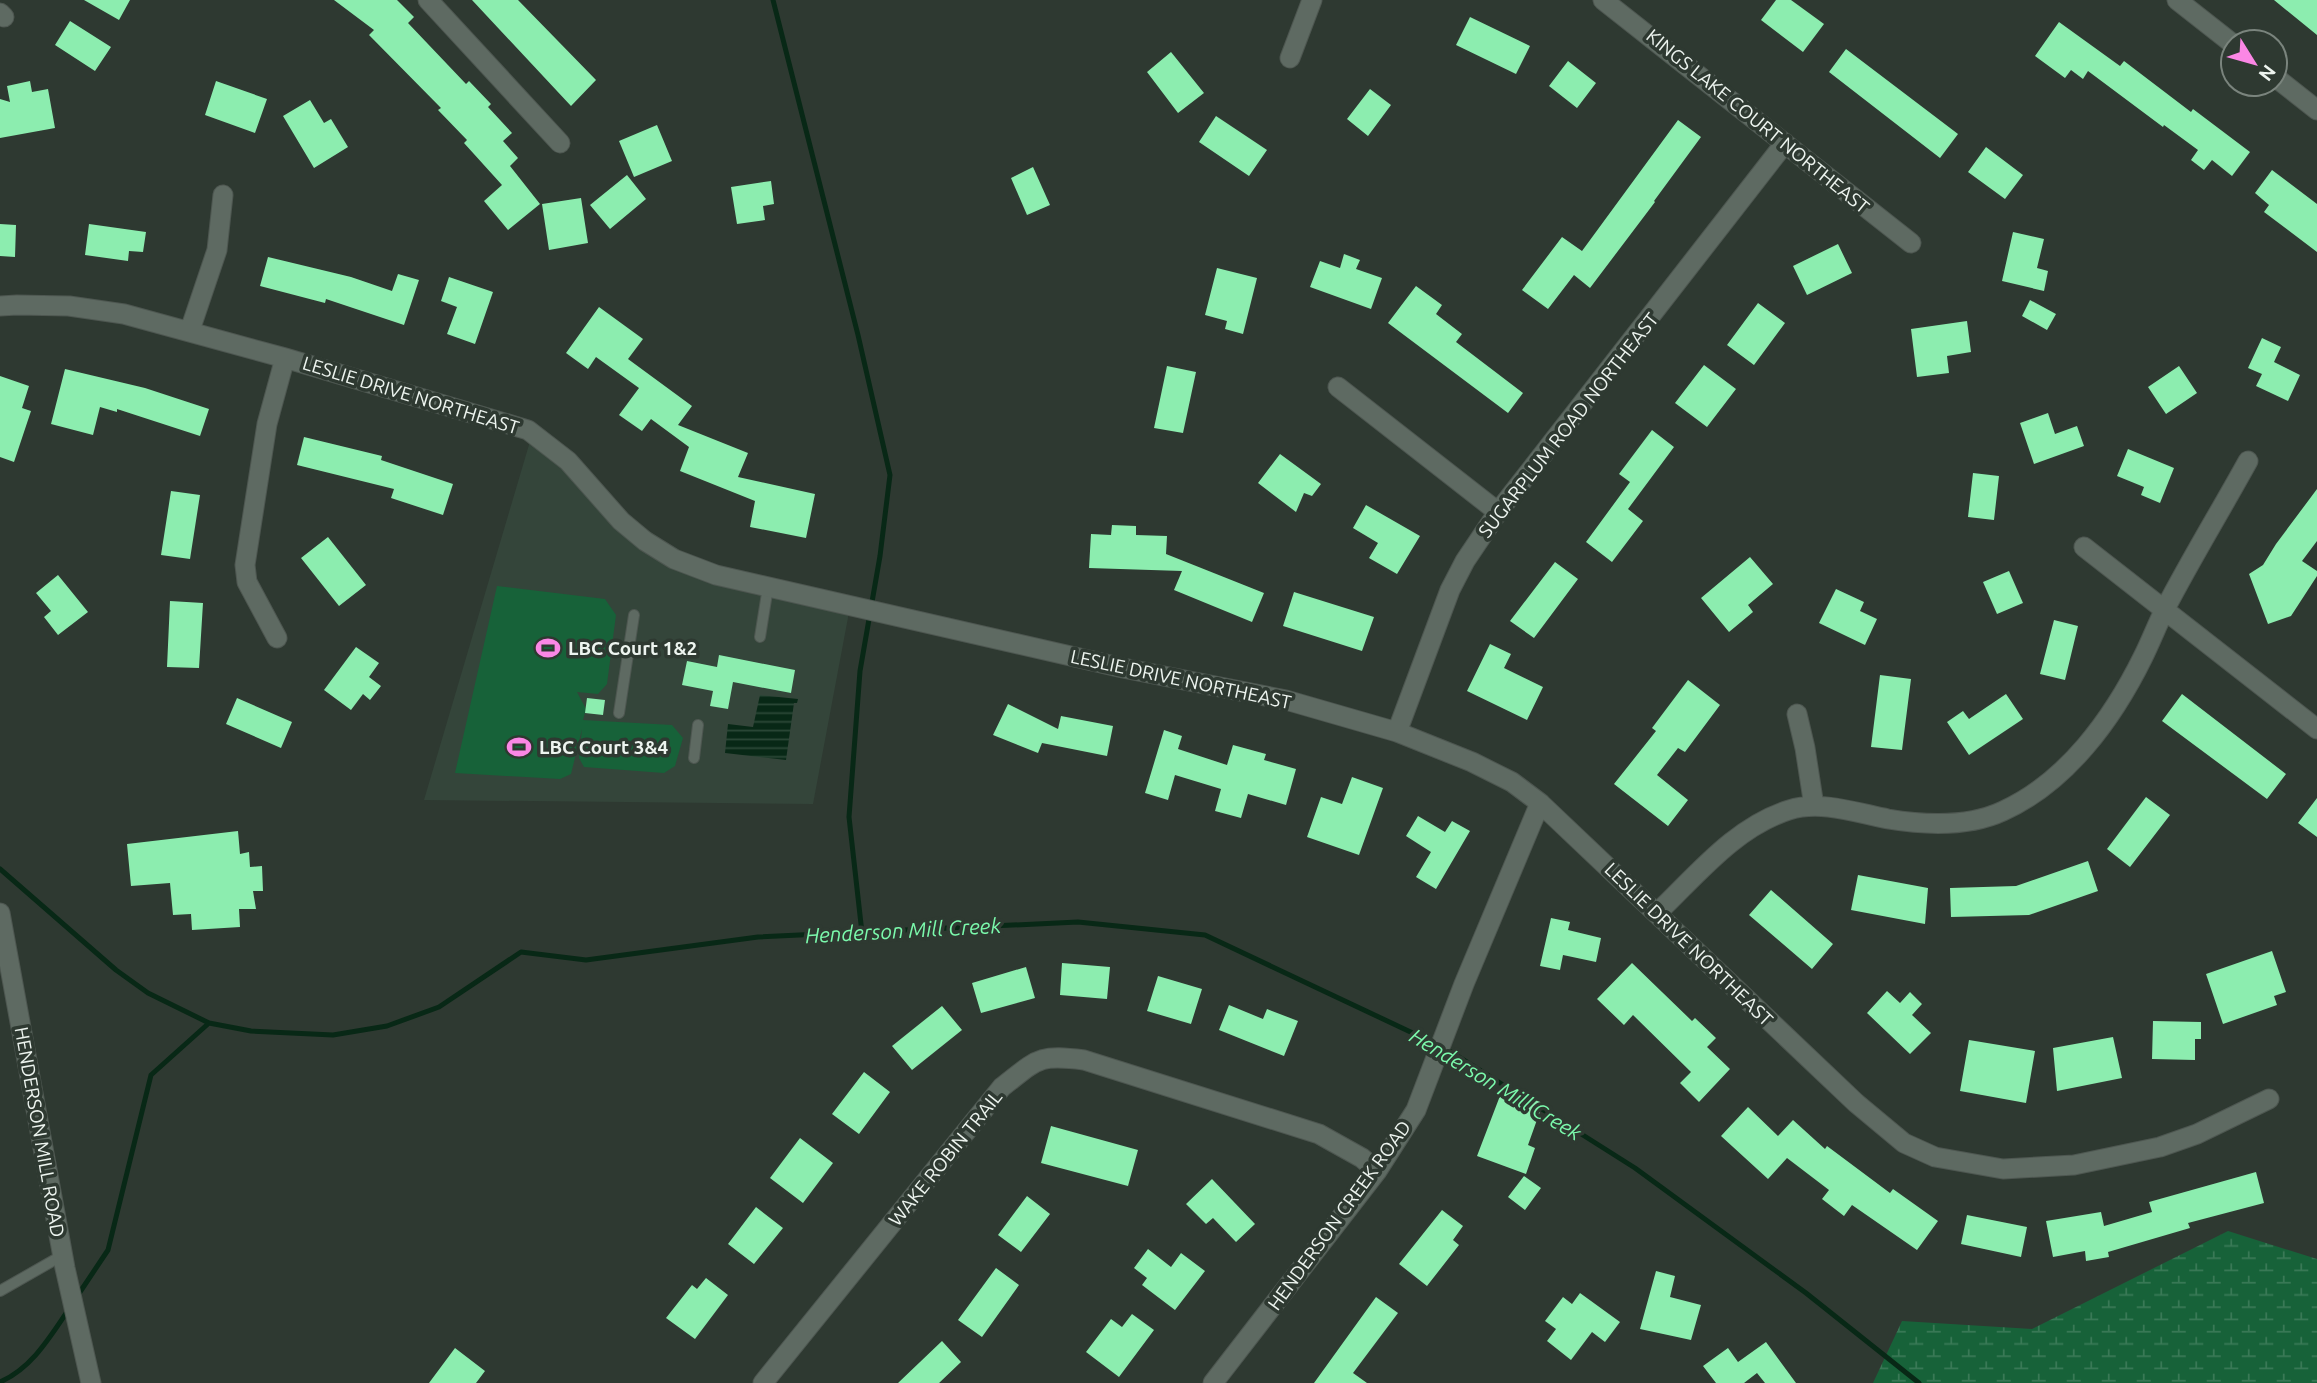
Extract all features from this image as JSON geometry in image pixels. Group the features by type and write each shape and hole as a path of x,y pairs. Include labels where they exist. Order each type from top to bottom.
{"street":[{"path":"428,0 560,144"},
{"path":"1290,58 1312,0"},
{"name":"KINGS LAKE COURT NORTHEAST","path":"1603,0 1911,243"},
{"path":"2177,0 2219,33"},
{"path":"2289,88 2317,110"},
{"name":"SUGARPLUM ROAD NORTHEAST","path":"1396,732 1450,590 1465,561 1498,512 1785,144"},
{"path":"190,330 216,250 223,195"},
{"name":"LESLIE DRIVE NORTHEAST","path":"0,306 69,306 124,314 190,330 528,430 569,461 621,521 645,541 674,559 716,575 1123,668 1286,700 1396,732 1472,762 1512,782 1540,803 1856,1103 1904,1143 1936,1157 2003,1170 2074,1166 2160,1147 2269,1098"},
{"path":"277,638 247,582 245,565 267,424 285,358"},
{"path":"1338,387 1498,512"},
{"path":"1657,913 1742,833 1761,821 1791,809 1814,806 1891,819 1956,822 1977,820 2001,812 2041,788 2076,758 2117,704 2143,658 2165,609 2248,461"},
{"path":"2084,547 2317,729"},
{"path":"1797,714 1814,806"},
{"name":"HENDERSON CREEK ROAD","path":"1213,1383 1377,1171 1416,1110 1464,984 1540,803"},
{"name":"HENDERSON MILL ROAD","path":"0,913 64,1261 91,1383"},
{"name":"WAKE ROBIN TRAIL","path":"763,1383 1002,1087 1036,1060 1055,1056 1084,1060 1319,1134 1362,1158 1377,1171"}],"lane":[{"path":"760,637 768,587"},
{"path":"619,713 634,615"},
{"path":"694,758 698,725"},
{"path":"0,1291 64,1261"}],"shaded area":[{"path":"531,438 668,560 850,607 813,804 424,800"},
{"path":"760,695 798,699 797,703 794,703 786,760 725,753 728,724 753,727"}],"green space":[{"path":"497,586 605,599 616,615 607,684 598,694 577,692 586,709 583,720 672,725 683,738 675,766 664,773 584,767 579,758 582,729 571,774 560,779 455,773"},
{"path":"2228,1231 2317,1259 2317,1383 1873,1383 1902,1321 2032,1329"}],"building":[{"path":"84,0 130,0 119,20"},
{"path":"334,0 397,0 414,17 408,23 466,84 469,81 491,104 488,107 512,133 503,141 518,158 510,166 540,204 508,230 484,201 502,185 464,143 467,140 438,110 441,108 369,35 374,30"},
{"path":"472,0 518,0 596,80 571,106"},
{"path":"1776,0 1791,0 1824,24 1803,52 1761,20"},
{"path":"2274,0 2317,0 2317,35"},
{"path":"1470,17 1530,46 1516,74 1456,45"},
{"path":"70,21 111,47 95,71 55,45"},
{"path":"2059,22 2120,66 2124,61 2191,112 2193,109 2250,152 2232,176 2212,160 2204,170 2191,160 2198,150 2088,71 2083,79 2071,70 2065,78 2035,56"},
{"path":"1846,49 1958,134 1940,158 1829,72"},
{"path":"1171,52 1204,93 1178,113 1147,72"},
{"path":"1568,61 1596,83 1577,108 1549,86"},
{"path":"30,81 32,92 48,89 55,128 0,138 0,99 10,102 7,86"},
{"path":"216,81 267,99 255,133 205,115"},
{"path":"1370,89 1391,105 1368,136 1347,119"},
{"path":"310,100 324,123 331,119 348,147 314,168 283,116"},
{"path":"1216,116 1267,150 1249,176 1199,142"},
{"path":"1678,120 1701,137 1590,288 1574,275 1548,309 1522,290 1562,237 1582,251"},
{"path":"657,125 672,161 634,177 619,141"},
{"path":"1986,147 2023,175 2005,199 1968,172"},
{"path":"1033,167 1050,205 1027,215 1011,178"},
{"path":"2272,170 2317,204 2317,252 2264,212 2269,205 2255,193"},
{"path":"627,175 646,199 610,229 590,205"},
{"path":"771,181 774,204 763,206 765,220 737,224 731,187"},
{"path":"581,198 588,243 549,250 542,204"},
{"path":"0,224 16,225 15,257 0,256"},
{"path":"89,224 146,232 143,252 129,251 128,261 85,255"},
{"path":"2013,232 2044,239 2037,268 2048,271 2044,291 2002,281"},
{"path":"1838,244 1852,273 1807,295 1793,266"},
{"path":"1344,254 1360,260 1356,269 1382,278 1371,309 1310,287 1320,261 1340,268"},
{"path":"268,257 351,277 392,291 398,274 419,280 404,325 326,299 325,303 260,286"},
{"path":"1217,268 1257,278 1243,334 1225,329 1227,321 1205,315"},
{"path":"449,277 493,292 475,344 447,334 457,307 441,301"},
{"path":"1416,286 1442,305 1436,314 1462,334 1456,342 1523,393 1508,413 1388,323"},
{"path":"2030,300 2056,314 2047,330 2022,316"},
{"path":"1758,303 1785,323 1754,365 1727,345"},
{"path":"599,307 643,339 628,359 692,406 678,425 748,453 738,477 815,494 806,538 750,527 755,501 680,471 689,447 651,419 642,431 619,415 639,388 596,357 588,369 566,353"},
{"path":"1967,321 1971,352 1947,356 1949,373 1917,377 1911,329"},
{"path":"2262,338 2281,347 2274,362 2300,375 2288,401 2256,386 2262,374 2248,368"},
{"path":"1704,365 1736,389 1707,427 1675,403"},
{"path":"1167,366 1196,372 1183,433 1154,428"},
{"path":"2179,366 2197,393 2166,414 2148,387"},
{"path":"65,369 145,388 209,409 200,436 117,409 117,412 100,407 93,435 51,424"},
{"path":"0,376 29,386 22,408 31,411 14,462 0,457"},
{"path":"2048,413 2055,434 2077,426 2084,446 2034,464 2020,423"},
{"path":"1652,430 1674,447 1628,509 1643,521 1612,562 1586,542 1630,482 1619,474"},
{"path":"304,437 382,456 381,460 453,484 443,515 391,498 394,489 297,465"},
{"path":"2128,449 2174,468 2160,503 2141,495 2144,487 2117,476"},
{"path":"1280,454 1321,484 1312,496 1304,493 1296,512 1258,483"},
{"path":"1973,473 1999,476 1994,520 1968,517"},
{"path":"2317,489 2317,541 2302,561 2317,571 2317,576 2291,616 2268,624 2249,574 2263,565"},
{"path":"171,491 200,495 190,559 161,555"},
{"path":"1366,505 1420,536 1397,574 1369,558 1378,543 1353,528"},
{"path":"1112,525 1136,526 1136,535 1167,536 1166,554 1264,593 1252,622 1174,590 1182,571 1089,568 1091,534 1111,535"},
{"path":"328,537 366,585 339,606 301,558"},
{"path":"1750,557 1773,584 1748,605 1753,612 1729,632 1701,598"},
{"path":"1555,562 1578,579 1534,638 1510,621"},
{"path":"2009,571 2023,603 1997,614 1983,582"},
{"path":"58,575 88,612 58,635 44,617 51,611 36,593"},
{"path":"1836,589 1864,602 1860,611 1877,619 1865,645 1819,623"},
{"path":"1294,592 1374,617 1362,651 1283,626"},
{"path":"170,601 203,603 199,668 167,667"},
{"path":"2054,620 2078,626 2065,680 2040,674"},
{"path":"1490,644 1511,654 1504,668 1543,687 1527,720 1467,691"},
{"path":"356,647 379,663 369,677 381,686 370,700 363,694 351,710 324,690"},
{"path":"719,655 795,670 791,693 733,682 728,709 710,706 713,691 682,685 687,661 717,667"},
{"path":"1880,675 1911,679 1902,750 1871,747"},
{"path":"1688,680 1720,705 1685,752 1678,748 1657,775 1688,800 1668,826 1614,784 1656,731 1652,728"},
{"path":"2006,694 2023,719 1969,755 1947,722 1963,711 1969,719"},
{"path":"2182,694 2286,774 2267,799 2162,721"},
{"path":"237,698 292,722 281,748 226,724"},
{"path":"587,698 605,700 603,715 585,713"},
{"path":"1008,704 1058,729 1061,716 1113,726 1107,756 1042,743 1038,753 993,735"},
{"path":"1164,730 1182,736 1178,749 1227,765 1233,745 1266,754 1264,760 1296,769 1286,805 1248,794 1241,818 1215,811 1221,789 1175,775 1168,800 1145,793"},
{"path":"1352,777 1383,788 1359,855 1307,837 1321,797 1342,804"},
{"path":"2146,797 2170,815 2130,867 2107,849"},
{"path":"2317,798 2317,837 2298,823"},
{"path":"1418,816 1445,832 1452,821 1470,831 1436,889 1416,877 1431,852 1406,836"},
{"path":"238,831 240,854 249,852 250,867 262,866 263,891 253,891 256,909 239,909 240,927 192,930 191,914 173,915 170,883 131,886 127,844"},
{"path":"2088,861 2098,891 2029,915 1951,917 1950,888 2016,886"},
{"path":"1858,875 1928,888 1925,924 1851,910"},
{"path":"1771,890 1833,944 1812,969 1749,915"},
{"path":"1551,918 1570,922 1568,930 1601,938 1596,962 1563,955 1560,970 1540,966"},
{"path":"2272,951 2286,992 2274,996 2277,1005 2223,1024 2206,974"},
{"path":"1062,963 1110,967 1107,999 1060,995"},
{"path":"1632,963 1692,1021 1695,1018 1716,1038 1707,1047 1730,1069 1699,1102 1680,1083 1691,1072 1633,1015 1624,1025 1597,999"},
{"path":"1026,967 1035,998 981,1013 972,983"},
{"path":"1158,976 1202,989 1191,1024 1147,1011"},
{"path":"1887,991 1900,1003 1910,992 1922,1004 1912,1015 1931,1033 1910,1054 1867,1013"},
{"path":"1229,1005 1263,1019 1267,1009 1298,1021 1284,1056 1219,1030"},
{"path":"942,1006 962,1030 912,1070 892,1046"},
{"path":"2153,1021 2201,1022 2201,1039 2195,1039 2195,1060 2152,1059"},
{"path":"2113,1037 2122,1078 2057,1091 2053,1048"},
{"path":"1969,1040 2035,1051 2026,1103 1960,1091"},
{"path":"864,1072 890,1092 859,1134 832,1114"},
{"path":"1503,1088 1543,1103 1528,1145 1535,1148 1526,1174 1477,1156"},
{"path":"1748,1107 1778,1136 1793,1120 1825,1149 1827,1146 1890,1193 1893,1189 1938,1221 1917,1250 1852,1205 1844,1216 1822,1199 1829,1190 1787,1158 1768,1179 1721,1136"},
{"path":"1051,1126 1138,1150 1128,1186 1041,1163"},
{"path":"800,1138 833,1163 803,1203 770,1178"},
{"path":"2256,1172 2264,1203 2188,1223 2190,1228 2108,1252 2109,1257 2086,1261 2085,1251 2053,1257 2046,1221 2101,1212 2104,1226 2152,1212 2149,1202"},
{"path":"1524,1176 1541,1188 1525,1210 1508,1197"},
{"path":"1212,1179 1255,1224 1236,1242 1213,1218 1206,1224 1186,1204"},
{"path":"1027,1196 1050,1214 1021,1252 998,1235"},
{"path":"756,1207 783,1228 754,1264 728,1244"},
{"path":"1442,1210 1463,1226 1453,1240 1459,1245 1427,1286 1399,1264"},
{"path":"1967,1215 2027,1227 2021,1257 1961,1244"},
{"path":"1148,1249 1171,1267 1181,1253 1205,1271 1175,1310 1142,1285 1147,1278 1134,1268"},
{"path":"996,1268 1019,1285 982,1337 958,1320"},
{"path":"1656,1271 1675,1276 1670,1297 1701,1305 1691,1340 1640,1329"},
{"path":"706,1278 728,1295 695,1339 666,1318 692,1285 697,1289"},
{"path":"1580,1293 1620,1322 1605,1342 1592,1332 1571,1360 1547,1341 1556,1329 1545,1321 1563,1297 1572,1304"},
{"path":"1376,1297 1398,1313 1353,1373 1367,1383 1314,1383"},
{"path":"1132,1314 1154,1330 1119,1377 1086,1352 1111,1319 1122,1327"},
{"path":"942,1341 961,1362 939,1383 898,1383"},
{"path":"1766,1342 1796,1383 1765,1383 1757,1373 1744,1383 1716,1383 1703,1366 1728,1348 1738,1362"},
{"path":"455,1348 485,1371 476,1383 429,1383"}],"waterway":[{"path":"773,0 858,335 890,475 880,556 860,671 849,817 862,933"},
{"name":"Henderson Mill Creek","path":"0,869 116,970 148,993 209,1023 251,1031 333,1035 387,1026 439,1007 521,952 586,960 758,937 1078,922 1205,935 1436,1044"},
{"name":"Henderson Mill Creek","path":"76,1298 108,1250 151,1075 209,1023"},
{"name":"Henderson Mill Creek","path":"1445,1048 1519,1095"},
{"name":"Henderson Mill Creek","path":"1537,1106 1635,1168 1806,1293 1919,1383"},
{"name":"Henderson Mill Creek","path":"0,1382 22,1369 31,1360 69,1309"}],"place":[{"name":"LBC Court 1&2","path":"548,648"},
{"name":"LBC Court 3&4","path":"519,747"}]}
